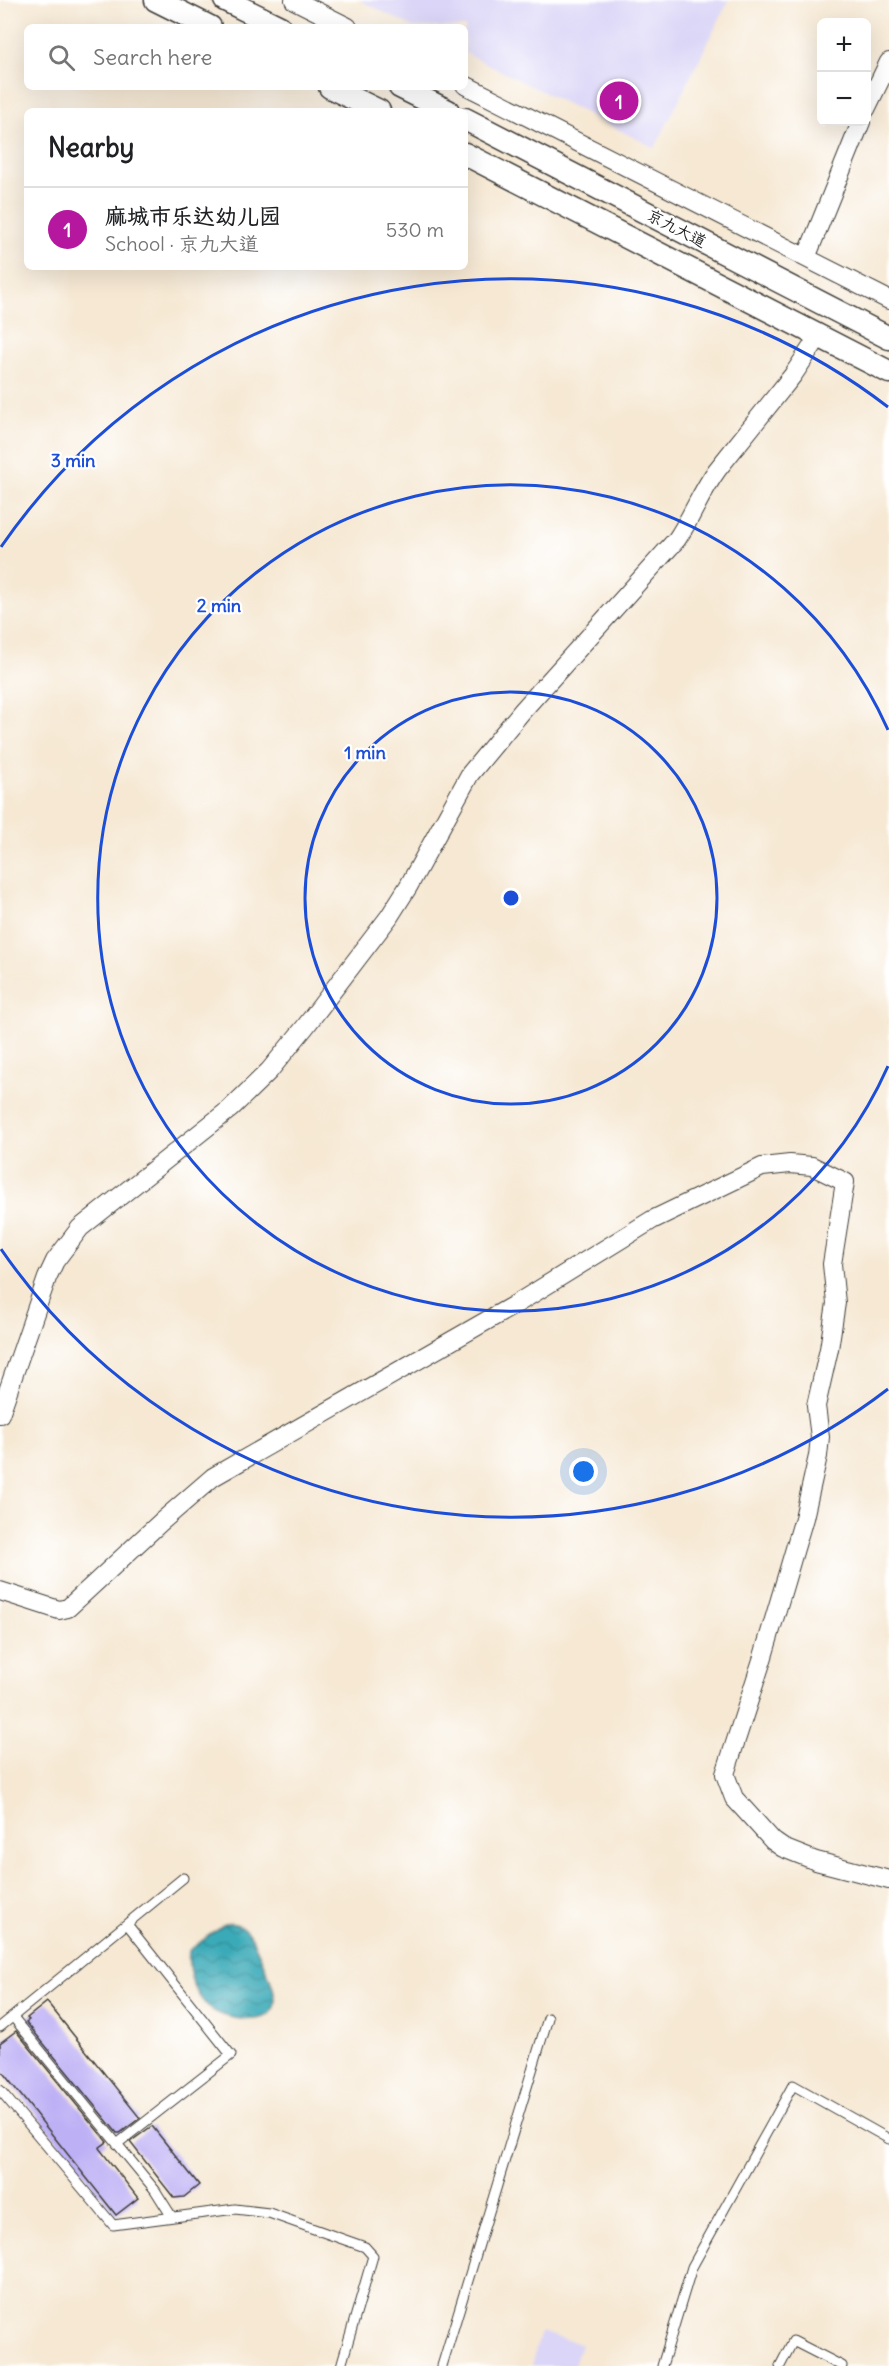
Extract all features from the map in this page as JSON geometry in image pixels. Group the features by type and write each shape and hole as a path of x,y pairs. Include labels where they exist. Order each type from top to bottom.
{"street":[{"path":"156,0 204,24"},
{"path":"225,0 274,24"},
{"path":"294,0 342,24"},
{"path":"871,100 889,62"},
{"path":"468,87 889,300"},
{"path":"336,90 372,108"},
{"path":"406,90 442,108"},
{"name":"京九大道","path":"468,121 889,338"},
{"path":"806,258 859,126"},
{"name":"京九大道","path":"468,156 889,372"},
{"path":"0,1414 47,1278 71,1238 129,1187 230,1109 268,1071 389,917 470,774 523,710 677,539 717,470 793,375 819,336"},
{"path":"0,1591 59,1610 68,1608 213,1477 516,1304 652,1220 762,1167 790,1164 812,1166 845,1182 832,1264 836,1303 829,1349 816,1406 820,1437 818,1456 804,1518 782,1594 725,1774 734,1798 773,1841 783,1848 816,1861 889,1880"}],"lane":[{"path":"0,2028 183,1878"},
{"path":"117,2144 231,2055 127,1924"},
{"path":"13,2017 154,2190 172,2217"},
{"path":"442,2366 548,2018"},
{"path":"662,2366 692,2267 793,2085 889,2139"},
{"path":"0,2090 112,2225 235,2209 269,2213 365,2247 373,2256 341,2366"},
{"path":"780,2366 793,2341 842,2366"}],"shaded area":[{"path":"359,0 729,0 655,148 468,54 468,24 407,24"},
{"path":"541,2332 581,2344 574,2366 531,2366"}],"water":[{"path":"224,1924 235,1924 244,1928 253,1940 268,1973 275,1996 272,2010 266,2016 248,2019 218,2013 205,2004 196,1990 189,1967 189,1951"}],"building":[{"path":"47,2002 140,2118 120,2133 117,2133 26,2022 29,2020 27,2018"},
{"path":"16,2031 107,2142 99,2148 138,2198 116,2215 0,2069 0,2043"},
{"path":"152,2126 199,2185 184,2197 174,2198 130,2142"}],"place":[{"name":"麻城市乐达幼儿园","path":"619,101"}]}
